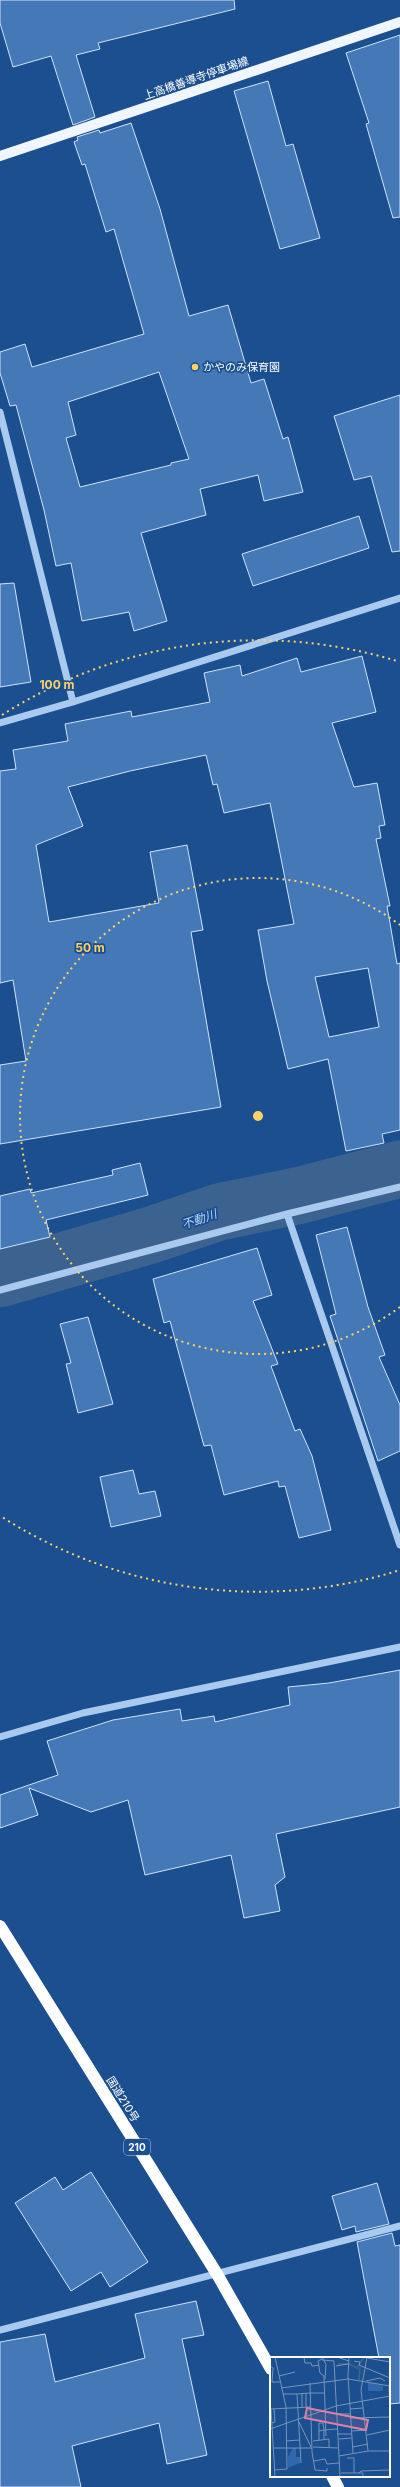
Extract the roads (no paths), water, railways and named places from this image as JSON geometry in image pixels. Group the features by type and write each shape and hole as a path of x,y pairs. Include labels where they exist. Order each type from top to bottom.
{"highway":[{"name":"国道210号","path":"0,1926 217,2274 270,2368"},
{"path":"333,2477 338,2487"}],"main road":[{"name":"上高橋善導寺停車場線","path":"0,156 400,22"}],"street":[{"path":"0,412 73,702"},
{"path":"0,722 73,702 400,598"},
{"path":"0,1290 287,1214 400,1187"},
{"path":"287,1214 400,1545"},
{"path":"0,1737 83,1713 400,1646"},
{"path":"0,2330 400,2226"}],"waterway":[{"name":"不動川","path":"0,1279 151,1235 219,1212 301,1195 400,1169"}],"place":[{"name":"かやのみ保育園","path":"195,367"}]}
